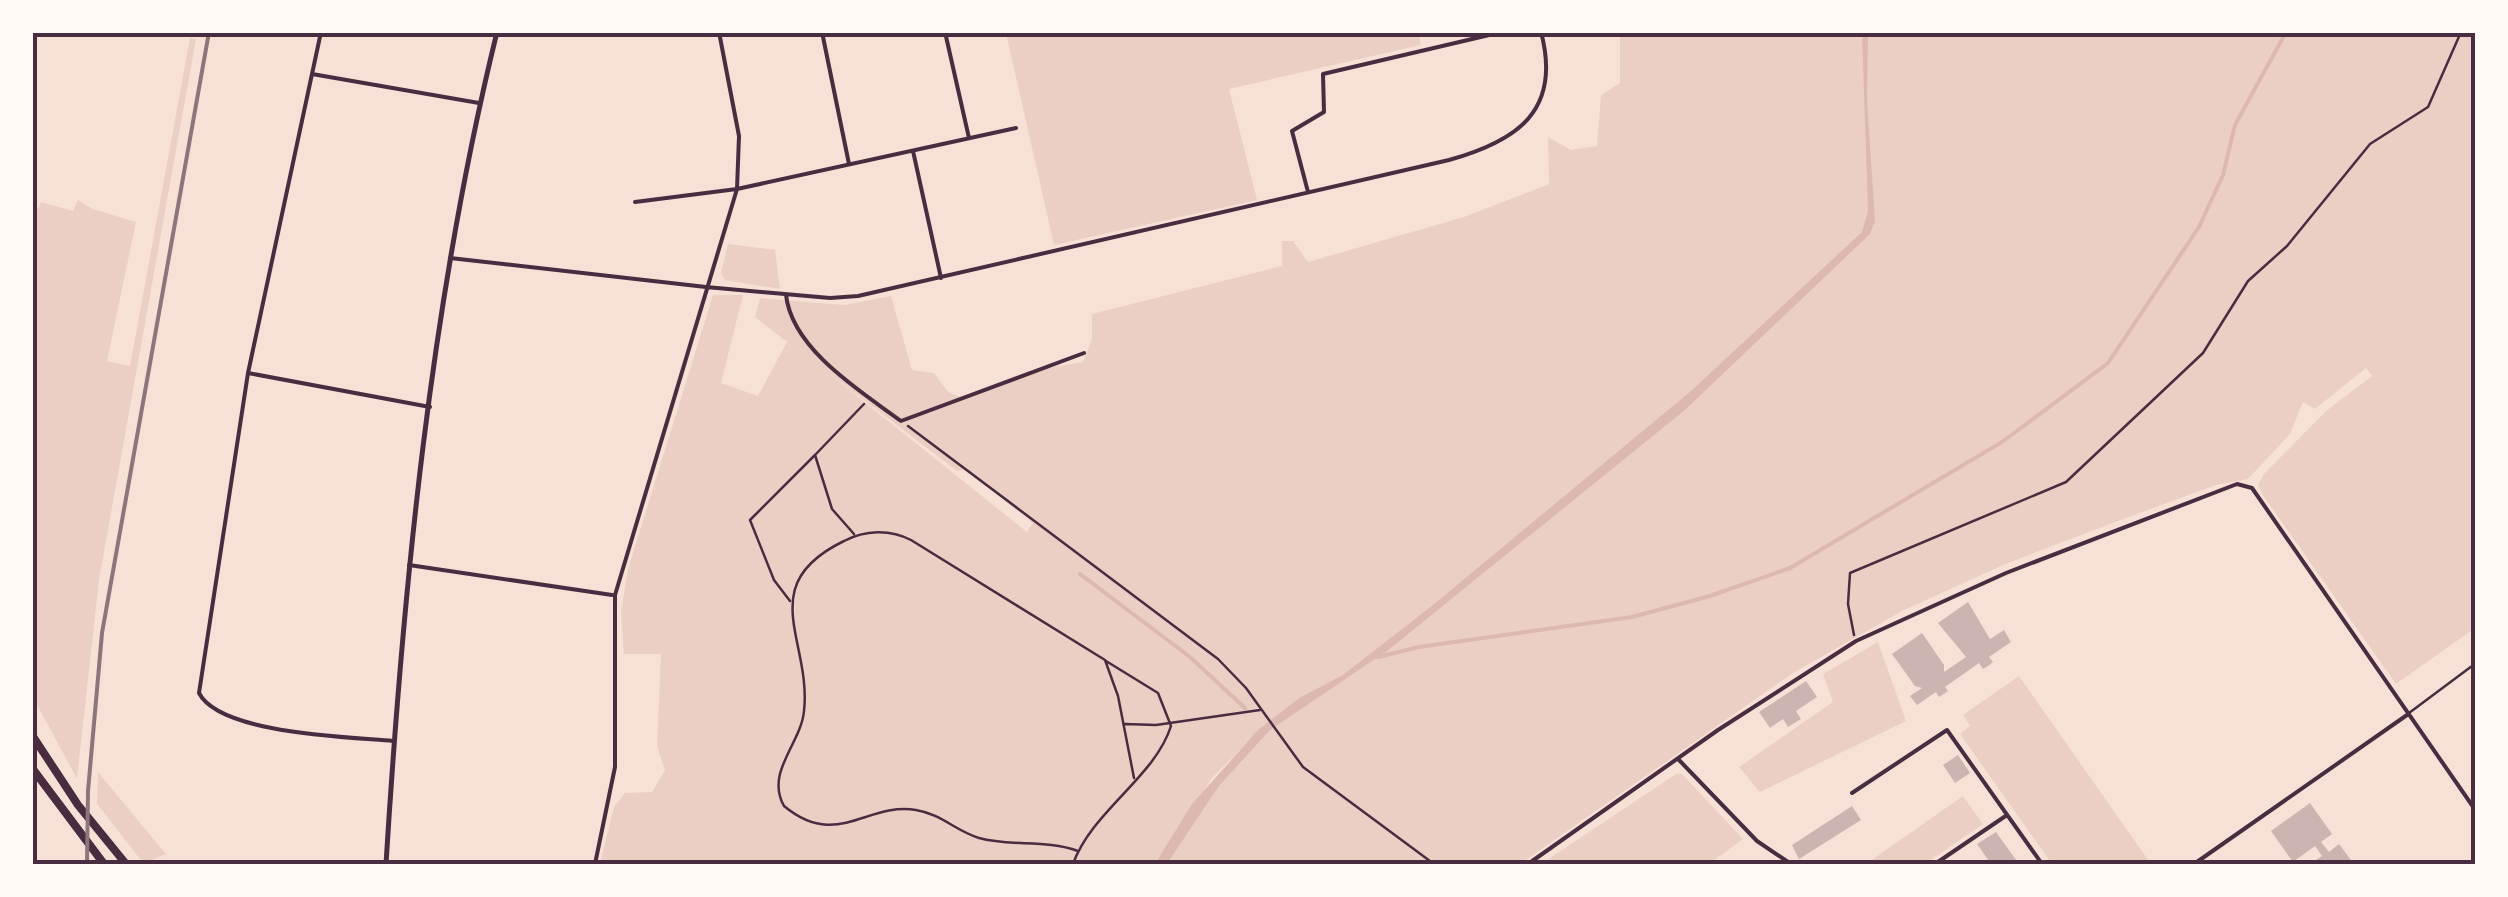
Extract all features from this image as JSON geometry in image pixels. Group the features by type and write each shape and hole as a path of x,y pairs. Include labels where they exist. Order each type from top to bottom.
{"main road":[{"path":"32,735 78,804 126,864"},
{"path":"32,768 104,864"}],"street":[{"path":"320,32 248,374 199,694 205,705 220,713 264,725 393,742"},
{"path":"386,864 409,565 450,258 497,32"},
{"path":"595,864 615,767 614,595 737,190 739,136 719,32"},
{"path":"822,32 849,164"},
{"path":"945,32 969,138"},
{"path":"1308,192 1292,131 1324,112 1323,74 1502,32"},
{"path":"450,258 786,295 858,296 1450,160 1503,143 1528,121 1540,97 1546,63 1541,32"},
{"path":"312,74 480,103"},
{"path":"635,202 737,190 1016,128"},
{"path":"913,151 940,278"},
{"path":"786,295 800,332 870,398 901,421 1084,353"},
{"path":"248,374 431,408"},
{"path":"1528,864 1856,641 2006,573 2237,484 2252,488 2476,811"},
{"path":"409,565 614,595"},
{"path":"2194,864 2408,714"},
{"path":"1852,794 1947,730 2042,864"},
{"path":"1679,760 1757,840 1791,864"},
{"path":"1935,864 2007,815"}],"lane":[{"path":"2408,714 2476,663"}],"path":[{"path":"1856,641 1848,604 1850,572 2066,482 2202,353 2248,281 2286,246 2370,144 2428,107 2459,46 2461,32"},
{"path":"870,398 750,520 774,580 790,601 805,704 801,725 778,778 784,806 815,822 840,825 894,810 917,810 946,819 978,838 1078,851"},
{"path":"901,421 1218,659 1304,767 1434,864"},
{"path":"815,456 832,509 855,536"},
{"path":"790,601 816,558 855,536 882,532 904,536 1158,693 1171,723 1163,745 1078,851 1073,864"},
{"path":"1105,660 1134,778"},
{"path":"1123,724 1171,723 1262,710"}],"shaded area":[{"path":"1418,32 1421,45 1229,89 1257,200 1054,245 1006,33"},
{"path":"1620,33 2475,33 2475,628 2396,684 2258,485 2264,474 2326,411 2372,376 2366,368 2315,409 2303,402 2290,434 2248,479 2216,485 2118,521 2008,563 1904,610 1793,673 1520,864 1167,864 1219,786 1267,733 1264,726 1212,778 1155,864 600,864 614,807 625,793 652,792 665,770 657,746 661,654 624,654 621,612 628,569 713,295 743,295 721,383 758,396 787,342 755,317 760,298 844,305 891,296 912,370 934,373 948,392 961,397 1026,372 1083,362 1092,339 1092,314 1282,266 1282,241 1293,241 1308,262 1464,217 1549,184 1548,137 1571,150 1597,146 1601,95 1620,83","holes":["822,368 957,471 966,469 1033,523 1027,532"]},
{"path":"1862,33 1868,33 1867,101 1875,221 1870,234 1685,410 1387,651 1270,730 1219,786 1167,864 1155,864 1192,804 1259,729 1301,697 1343,675 1433,605 1691,391 1862,232 1868,211"},
{"path":"190,38 196,39 99,580 77,779 33,697 33,207 38,209 41,202 73,211 78,200 93,209 136,222 107,361 130,366"},
{"path":"728,244 775,250 780,289 725,280 721,273"},
{"path":"1878,642 1906,721 1760,792 1739,767 1833,702 1823,674"},
{"path":"2019,676 2151,864 2052,864 1960,734 1970,726 1963,715"},
{"path":"98,772 166,854 144,864 97,804"},
{"path":"1676,774 1682,774 1743,839 1709,864 1541,864"},
{"path":"1963,796 1983,824 1925,864 1866,864"}],"building":[{"path":"1968,602 1990,639 2004,630 2011,642 1989,657 1993,662 1988,666 1983,669 1979,663 1945,687 1948,691 1939,697 1936,692 1917,705 1910,696 1922,688 1915,686 1892,654 1922,633 1944,665 1944,672 1966,657 1938,623"},
{"path":"1806,681 1817,697 1796,711 1801,719 1788,727 1783,719 1770,728 1759,712"},
{"path":"1958,755 1970,773 1955,783 1943,765"},
{"path":"2310,803 2332,834 2321,842 2329,852 2339,844 2354,864 2310,864 2322,856 2315,846 2293,862 2271,831"},
{"path":"1852,806 1861,820 1799,859 1792,845"},
{"path":"1996,832 2019,864 1991,864 1977,844"}],"waterway":[{"path":"1378,657 1419,647 1632,617 1710,596 1790,568 2002,442 2108,363 2199,227 2223,175 2235,125 2286,32"},
{"path":"1080,574 1190,657 1245,708"}],"railway":[{"path":"87,864 88,791 102,633 209,32"}]}
